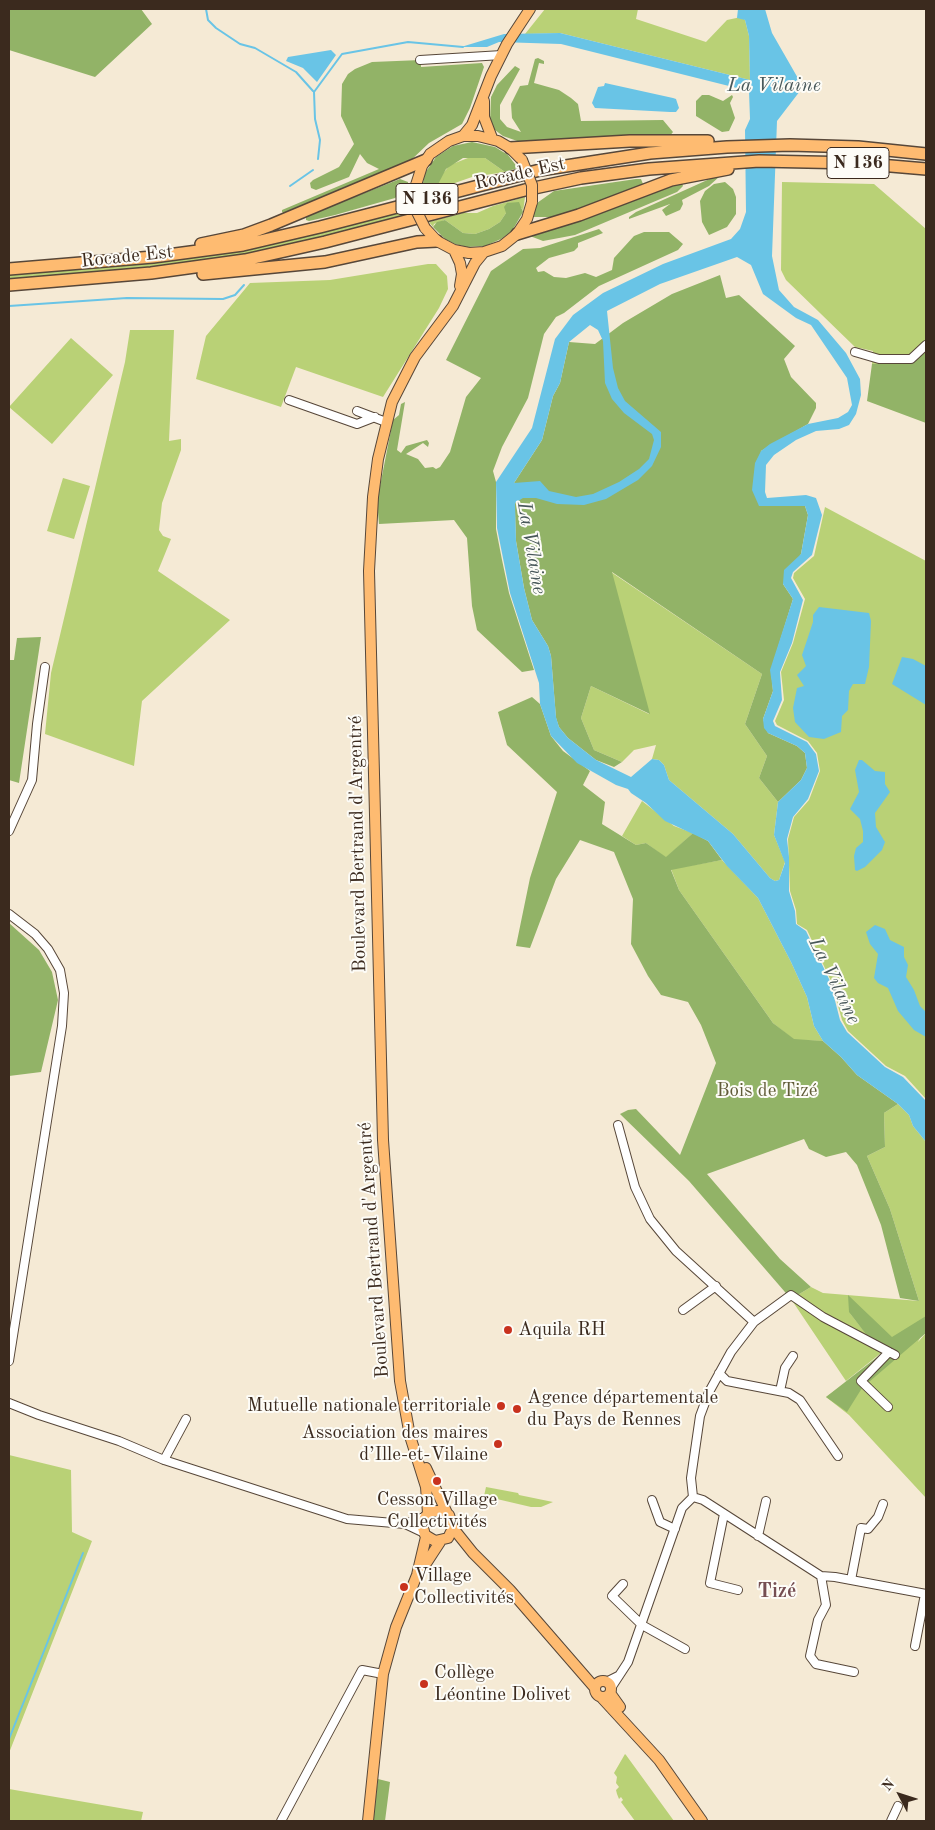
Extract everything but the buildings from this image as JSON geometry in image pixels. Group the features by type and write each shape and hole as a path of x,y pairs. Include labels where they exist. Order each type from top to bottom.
{"highway":[{"path":"510,148 630,141 728,144"},
{"name":"Rocade Est","path":"9,269 129,260 275,238 550,169 650,153 728,144 741,146 858,147 926,154"},
{"path":"129,260 142,253 204,244 251,232 313,209 426,160"},
{"path":"517,234 578,215 671,180 728,166 790,164 926,170"},
{"name":"Rocade Est","path":"9,285 142,274 268,256 509,194 581,178 649,169 728,166"},
{"path":"142,274 151,278 292,266 325,262 417,242 437,241"}],"main road":[{"path":"463,136 472,126 484,92 507,44 530,9"},
{"path":"484,92 484,117 492,138"},
{"path":"463,136 492,138 510,148 522,160 532,185 532,202 527,219 517,234 502,246 484,252 469,253 454,250 437,241 425,228 415,203 416,185 426,160 442,145 463,136"},
{"path":"453,306 462,274 460,263 454,250"},
{"path":"453,306 475,263 484,252"},
{"name":"Boulevard Bertrand d'Argentré","path":"403,1402 383,1140 369,571 373,497 386,422 406,373 453,306"},
{"path":"368,1821 383,1674 396,1627 418,1575 453,1528 453,1521 447,1513 416,1445 403,1402"},
{"path":"403,1402 410,1436 426,1487 426,1515 422,1526 425,1535 418,1575"},
{"path":"426,1515 438,1510 447,1513"},
{"path":"453,1528 560,1646 604,1688 659,1760 702,1821"},
{"path":"425,1535 432,1541 456,1542 474,1552"}],"street":[{"path":"420,60 502,55"},
{"path":"855,352 879,359 911,359 926,345"},
{"path":"289,400 357,424 375,417"},
{"path":"357,411 386,422"},
{"path":"9,830 32,780 36,724 46,667"},
{"path":"9,914 35,934 48,949 60,970 64,993 62,1026 9,1361"},
{"path":"618,1125 635,1187 650,1218 676,1251 754,1322"},
{"path":"683,1310 716,1286"},
{"path":"693,1498 691,1478 700,1416 709,1392 731,1352 754,1322 791,1295 823,1317 892,1353 861,1381 888,1407"},
{"path":"780,1391 785,1368 793,1356"},
{"path":"719,1373 727,1381 789,1393 800,1400 838,1456"},
{"path":"9,1403 39,1415 119,1441 164,1460 347,1518 405,1524 425,1535"},
{"path":"164,1460 186,1419"},
{"path":"693,1498 703,1500 821,1576 926,1594 915,1646"},
{"path":"604,1688 621,1673 628,1662 682,1508 693,1498"},
{"path":"652,1500 660,1522 675,1529"},
{"path":"758,1536 766,1501"},
{"path":"851,1580 861,1528 868,1529 878,1517 883,1504"},
{"path":"724,1514 710,1583 738,1590"},
{"path":"405,1524 426,1515"},
{"path":"821,1576 826,1605 818,1620 810,1656 816,1664 854,1672"},
{"path":"623,1584 612,1596 642,1625 685,1649"},
{"path":"281,1821 362,1670 383,1674"},
{"path":"891,1821 898,1806"}],"green space":[{"path":"9,9 141,9 152,24 95,77 9,50"},
{"path":"545,9 638,9 636,19 706,42 727,20 741,17 745,20 749,36 750,80 560,33 525,34"},
{"path":"538,58 544,61 544,64 539,63 534,83 559,90 571,98 578,104 581,121 663,120 673,132 669,137 579,138 523,143 503,136 495,130 490,122 491,97 497,85 515,66 520,69 500,105 500,119 507,127 521,132 512,118 511,104 520,86 528,85 535,59"},
{"path":"421,60 421,67 482,63 484,67 470,108 462,124 429,143 409,162 285,214 282,212 282,210 379,169 367,163 360,154 349,177 316,190 311,188 310,183 313,180 339,167 354,144 341,116 342,84 348,74 372,62"},
{"path":"702,95 709,95 723,101 732,95 730,103 735,118 729,131 722,132 696,116 696,101"},
{"path":"472,142 495,147 508,155 518,168 505,172 485,158 463,158 446,169 435,190 421,193 425,173 436,157 453,146"},
{"path":"473,156 485,158 505,172 472,177 435,190 439,178 450,165"},
{"path":"720,176 709,186 682,200 683,204 680,210 666,216 662,210 670,204 629,219 636,212"},
{"path":"400,179 408,182 408,191 402,191 395,198 335,215 306,220 306,217 309,215"},
{"path":"641,179 643,184 588,206 551,217 533,217 537,203 554,191"},
{"path":"725,182 733,189 736,197 736,214 727,227 709,235 702,222 700,201 705,191 714,184"},
{"path":"782,182 874,184 926,229 926,349 913,360 901,363 872,364 873,351 855,347 786,280 781,270"},
{"path":"677,183 682,183 683,186 677,192 575,235 543,241 530,236 600,213"},
{"path":"525,197 523,212 522,208 506,213 500,222 489,229 475,234 463,233 445,220 434,224 433,227 429,222 463,213 477,213 493,206"},
{"path":"519,202 523,212 512,231 501,239 485,246 467,247 455,244 445,239 433,227 437,222 445,220 463,233 475,234 489,229 500,222 506,213 504,207 507,203"},
{"path":"410,209 411,214 372,226 231,258 150,268 9,280 9,273 69,270"},
{"path":"599,229 603,233 578,243 578,247 574,251 549,258 536,268 538,272 544,271 554,277 566,278 585,273 596,277 612,270 614,258 634,236 644,232 669,232 683,244 678,250 599,286 556,317 544,334 528,398 502,447 493,471 496,482 496,529 502,560 509,593 534,670 522,672 477,630 472,606 467,538 454,520 379,524 377,501 393,420 399,415 401,404 405,402 397,450 401,453 406,446 427,440 429,443 428,447 423,443 406,454 418,459 425,468 433,467 436,469 440,467 450,452 466,397 481,378 446,360 491,271 523,249 540,248"},
{"path":"436,264 447,276 448,289 439,308 383,397 296,367 281,407 196,379 206,336 250,283 330,280"},
{"path":"720,275 726,298 739,295 795,346 784,359 791,377 816,403 816,408 808,424 761,451 759,506 805,506 808,515 801,554 783,584 793,599 771,670 773,691 763,719 768,733 797,746 805,753 807,768 801,780 778,802 759,778 767,756 745,724 762,674 612,572 650,714 591,686 581,718 594,750 622,762 614,767 596,760 568,738 559,727 556,718 551,656 548,646 532,620 516,541 514,483 542,440 553,396 560,383 569,342 595,344 623,323 672,294"},
{"path":"130,330 174,330 169,441 181,439 181,450 162,503 159,530 163,536 171,539 158,571 230,620 142,701 134,766 45,734 51,673 125,362"},
{"path":"71,338 113,375 52,444 9,407"},
{"path":"926,349 926,423 867,401 872,364 901,363 913,360"},
{"path":"63,478 90,486 74,539 47,531"},
{"path":"825,507 926,561 926,1099 905,1076 886,1066 848,1031 842,1020 831,981 807,930 797,924 796,910 790,891 788,839 794,817 809,800 820,771 817,753 808,741 777,725 775,721 784,700 781,672 793,643 805,599 793,578 794,573 814,556"},
{"path":"611,572 762,674 745,724 767,756 759,778 778,802 774,835 785,862 779,880 775,881 770,878 733,834 669,780 664,765 659,760 652,759 656,745 634,750 622,762 594,750 581,718 591,686 649,714"},
{"path":"41,637 19,783 9,780 9,660 14,660 17,638"},
{"name":"Bois de Tizé","path":"532,697 540,704 551,736 563,751 590,771 583,785 605,802 602,824 636,845 646,843 666,857 693,833 708,841 722,860 671,870 679,890 773,1023 794,1039 823,1041 857,1075 898,1104 884,1113 885,1147 867,1156 890,1209 919,1301 900,1298 881,1225 857,1165 846,1152 826,1157 809,1149 804,1139 707,1174 780,1259 811,1287 791,1299 689,1181 620,1114 636,1109 680,1155 716,1063 701,1025 688,1002 661,995 648,976 631,944 633,899 614,852 580,840 556,879 530,948 516,946 530,878 557,792 507,745 498,712"},
{"path":"642,801 674,826 693,833 666,858 646,843 636,845 622,836"},
{"path":"722,860 758,898 807,997 814,1026 823,1041 794,1040 773,1023 679,890 671,869"},
{"path":"9,923 39,950 52,972 58,1000 41,1072 9,1076"},
{"path":"898,1104 909,1115 913,1126 926,1142 926,1325 918,1342 926,1333 926,1498 849,1415 826,1397 885,1354 849,1312 881,1353 846,1381 791,1299 811,1287 823,1293 919,1301 890,1209 867,1156 885,1147 884,1113"},
{"path":"848,1295 892,1337 926,1316 926,1333 862,1388 847,1412 826,1397 881,1354 849,1312"},
{"path":"9,1455 71,1470 72,1532 92,1541 9,1753"},
{"path":"486,1487 553,1502 541,1507 531,1507 484,1496"},
{"path":"625,1754 674,1821 635,1821 621,1802 623,1800 621,1797 619,1799 617,1794 616,1790 619,1787 614,1773"},
{"path":"378,1779 390,1782 385,1821 373,1821"},
{"path":"9,1789 143,1812 141,1821 9,1821"}],"water":[{"name":"La Vilaine","path":"738,9 765,9 772,33 799,80 800,91 777,121 772,256 779,290 794,307 818,320 846,353 860,379 861,395 856,414 849,425 839,429 816,431 796,440 774,455 766,465 765,492 767,498 806,495 816,498 822,515 812,555 793,572 791,578 803,600 792,643 780,672 782,700 773,721 775,726 807,742 816,754 819,771 808,799 793,817 787,839 789,891 795,911 796,924 806,931 830,981 840,1020 847,1032 885,1067 903,1077 926,1101 926,1142 913,1126 909,1115 898,1104 857,1075 823,1041 814,1026 807,997 758,898 727,866 708,841 665,821 628,789 616,785 577,763 551,736 540,704 539,683 510,593 497,528 496,482 532,428 555,339 573,315 603,293 663,264 731,239 740,229 746,212 745,130 750,119 749,91 561,44 499,42 487,47 461,47 504,34 560,33 750,80 749,36 745,20 737,18","holes":["737,257 751,265 763,294 796,318 811,325 847,378 852,405 848,412 838,418 808,424 770,444 761,451 755,463 752,490 759,506 805,506 808,515 801,554 784,570 783,584 793,599 770,670 773,691 763,719 764,728 768,733 797,746 805,753 807,768 801,780 778,802 774,835 785,863 779,880 775,881 770,878 733,834 669,780 664,765 659,760 652,759 631,777 596,760 568,738 559,727 556,717 551,656 548,646 532,620 516,541 515,503 523,498 536,498 557,504 584,505 606,499 638,480 652,466 661,447 661,432 625,401 618,388 613,368 607,311 660,284","590,325 598,330 603,341 605,383 612,399 624,413 652,434 654,440 649,459 639,469 619,482 593,494 576,497 549,491 540,481 514,483 542,440 553,396 560,383 569,342"]},
{"path":"331,50 336,55 317,82 303,68 286,61 288,57"},
{"path":"605,83 676,99 679,108 676,112 670,112 595,108 592,103 598,87 604,86"},
{"path":"819,607 869,613 871,621 869,667 865,684 853,684 849,691 848,710 842,716 841,732 824,739 809,737 795,722 793,708 797,688 804,686 797,675 806,666 802,655 813,622 813,615"},
{"path":"902,657 913,659 926,666 926,705 892,684"},
{"path":"859,760 862,760 875,771 885,772 885,784 890,792 875,813 876,827 885,842 882,850 865,867 857,871 855,870 854,856 856,848 863,842 863,831 860,819 850,809 859,792 855,770"},
{"path":"875,925 885,929 890,940 904,947 904,957 908,965 906,977 914,990 920,1006 926,1012 926,1037 914,1030 898,1011 888,988 878,983 874,978 878,954 870,944 866,932"}],"waterway":[{"path":"206,9 208,20 216,28 240,44 255,48 296,72 313,91"},
{"path":"318,159 320,140 315,119 314,92 342,54 408,42 463,47"},
{"path":"290,186 313,170"},
{"path":"9,306 127,298 223,299 235,295 244,285"},
{"path":"9,1739 83,1553"}],"place":[{"name":"Aquila RH","path":"508,1330"},
{"name":"Mutuelle nationale territoriale","path":"501,1406"},
{"name":"Agence départementale du Pays de Rennes","path":"517,1409"},
{"name":"Association des maires d’Ille-et-Vilaine","path":"498,1444"},
{"name":"Cesson Village Collectivités","path":"437,1481"},
{"name":"Village Collectivités","path":"404,1587"},
{"name":"Collège Léontine Dolivet","path":"424,1684"}],"district":[{"name":"Tizé","path":"777,1592"}]}
